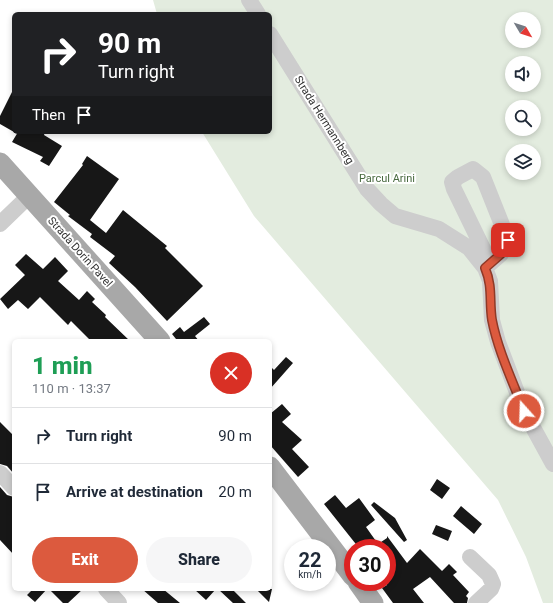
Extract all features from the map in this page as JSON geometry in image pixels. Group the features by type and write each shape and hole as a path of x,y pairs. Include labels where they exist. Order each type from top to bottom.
{"main road":[{"name":"Strada Dorin Pavel","path":"0,163 158,339"},
{"path":"272,473 344,565"},
{"path":"364,591 373,603"}],"street":[{"path":"249,0 257,12"},
{"name":"Strada Hermannberg","path":"272,37 367,190 395,216 439,229 469,248 487,265 490,281 492,320 498,342 524,411 553,464"},
{"path":"473,170 483,177 508,240 501,254 487,265 452,182 458,177 473,170"},
{"path":"0,224 30,196"},
{"path":"0,473 12,486"},
{"path":"470,557 489,575 493,584 491,589 476,603"},
{"path":"108,591 119,603"}],"green space":[{"name":"Parcul Arini","path":"153,0 553,0 553,603 543,603 526,557 498,500 254,216 203,134 272,134 272,12 156,12"}],"building":[{"path":"12,92 12,131 0,124 0,116"},
{"path":"17,134 44,134 62,146 49,166 40,161 43,157 12,142"},
{"path":"87,156 119,179 90,220 106,233 123,210 167,246 165,248 203,286 167,321 135,287 109,263 115,256 90,237 92,234 68,216 70,215 54,202 83,165 82,164"},
{"path":"26,254 43,269 55,257 68,271 58,281 79,300 87,291 95,299 92,302 128,339 89,339 71,321 68,325 40,297 28,309 18,300 8,309 0,299 25,275 15,265"},
{"path":"204,317 210,324 195,336 197,339 176,339 172,334 180,327 184,332"},
{"path":"286,357 293,363 272,387 272,368 274,370"},
{"path":"282,404 291,414 282,422 302,440 292,449 309,467 298,477 272,447 272,412"},
{"path":"0,422 12,434 12,472 7,466 0,464"},
{"path":"437,479 450,488 442,499 430,490"},
{"path":"0,487 7,495 12,496 12,553 0,540"},
{"path":"335,495 346,508 359,498 375,520 366,527 374,539 352,539 324,504"},
{"path":"374,502 395,518 407,540 404,542 371,505"},
{"path":"461,506 482,524 474,534 453,516"},
{"path":"436,525 452,531 448,541 432,534"},
{"path":"396,548 407,563 420,549 442,571 449,564 457,572 453,575 469,592 466,596 468,598 467,603 454,603 430,577 413,589 424,603 393,603 384,591 396,591"},
{"path":"31,591 45,591 35,602 27,595"},
{"path":"51,591 81,591 68,603 63,603"},
{"path":"144,591 165,591 180,603 158,603"},
{"path":"196,591 214,591 206,600"},
{"path":"220,591 234,591 246,603 233,603"},
{"path":"258,591 272,591 269,602"}],"route":[{"path":"508,240 506,247 501,254 485,268 490,281 492,320 498,342 524,411"}]}
